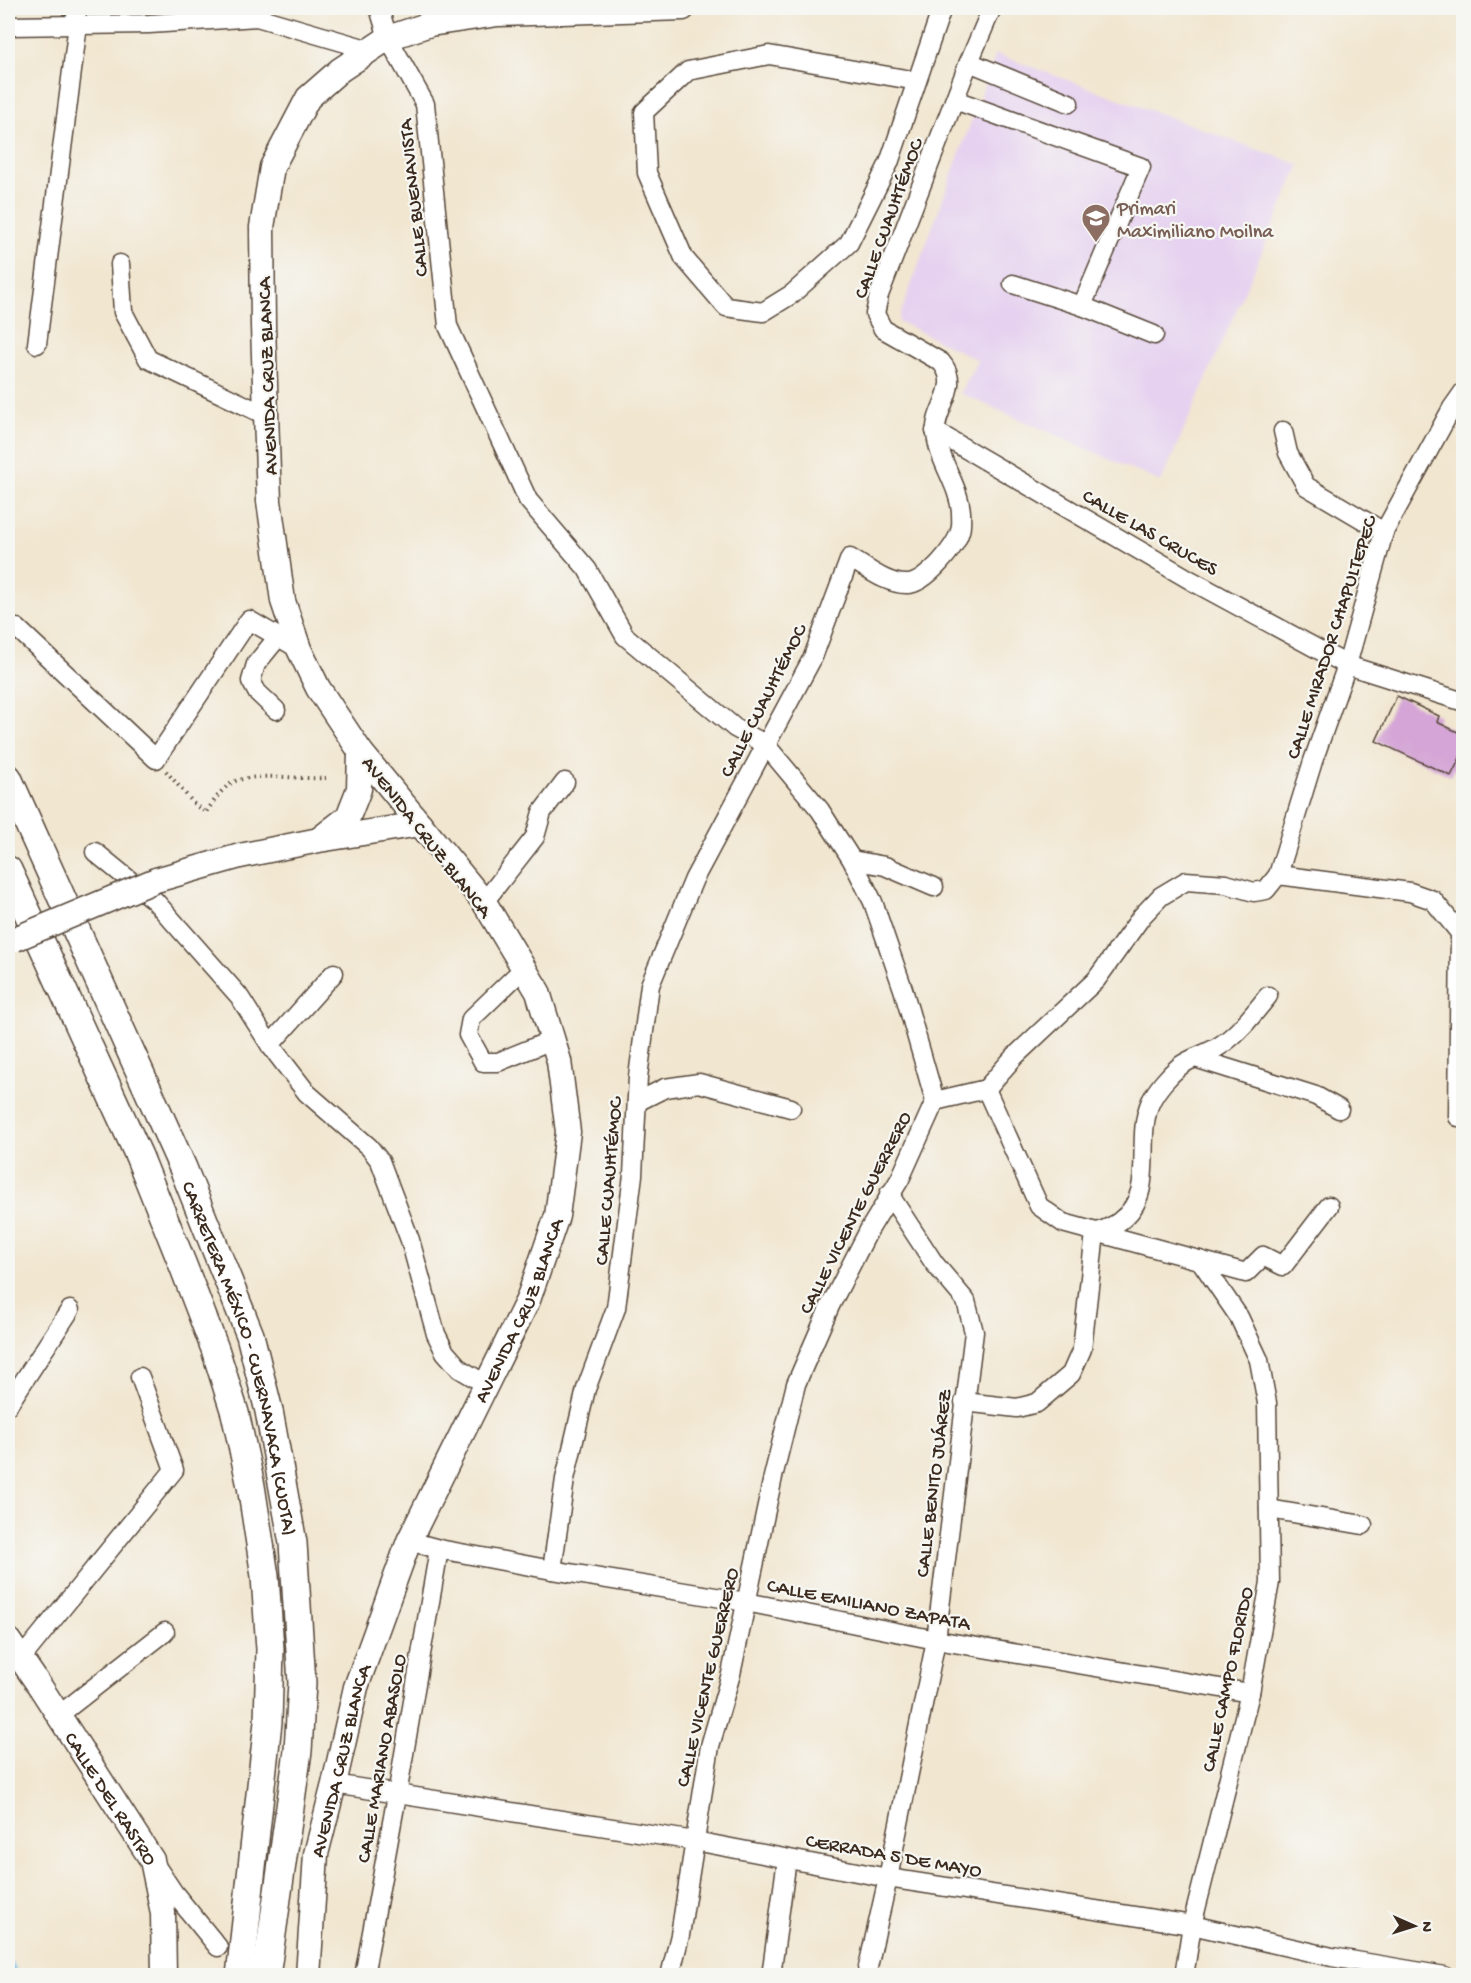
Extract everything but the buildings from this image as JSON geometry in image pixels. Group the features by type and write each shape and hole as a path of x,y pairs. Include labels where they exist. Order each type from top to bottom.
{"highway":[{"name":"CARRETERA MÉXICO - CUERNAVACA (CUOTA)","path":"8,778 183,1168 250,1335 269,1411 293,1543 302,1683 298,1751 266,1976"},
{"name":"CARRETERA MÉXICO - CUERNAVACA (CUOTA)","path":"8,870 139,1156 184,1268 225,1381 251,1486 265,1576 270,1649 268,1722 240,1976"}],"main road":[{"name":"AVENIDA CRUZ BLANCA","path":"308,1976 316,1854 356,1687 409,1541 528,1300 557,1216 568,1132 559,1061 538,992 484,902 360,751 318,688 299,649 283,601 270,501 263,326 262,227 272,167 308,98 340,70 379,44 430,24 530,10 683,8"},
{"path":"319,840 348,817 358,789 360,751"},
{"path":"11,942 155,890 240,856 319,840 420,824"},
{"name":"CALLE DEL RASTRO","path":"14,1649 152,1860 163,1913 164,1976"}],"street":[{"path":"234,8 257,17 379,44"},
{"name":"CALLE BUENAVISTA","path":"380,8 379,44 425,104 448,326"},
{"path":"917,81 769,55 688,71 644,112 647,173 684,258 726,307 763,312 792,294 849,243 889,164 942,8"},
{"name":"CALLE CUAUHTÉMOC","path":"552,1570 565,1479 586,1389 616,1308 633,1175 637,1102 650,985 694,879 813,657 850,558 888,580 908,584 922,580 950,551 961,530 961,511 940,456 935,431 950,382 949,370 941,362 883,329 875,314 879,295 992,8"},
{"path":"11,21 76,16 149,24 257,17"},
{"path":"37,344 76,16"},
{"path":"969,62 1069,103"},
{"path":"955,100 1141,167 1082,306"},
{"path":"120,264 123,312 148,359 267,416"},
{"path":"1013,284 1082,306 1154,335"},
{"name":"CALLE VICENTE GUERRERO","path":"448,326 528,500 587,569 625,636 735,728 765,744 820,810 852,860 873,902 900,978 935,1101 900,1179 830,1306 796,1384 746,1602 732,1674 710,1746 680,1935 670,1976"},
{"name":"CALLE MIRADOR CHAPULTEPEC","path":"1278,875 1313,761 1347,665 1384,532 1458,410 1464,391"},
{"name":"CALLE LAS CRUCES","path":"935,431 1192,581 1347,665 1464,702"},
{"path":"1283,431 1288,453 1306,486 1384,532"},
{"path":"16,628 156,759 249,620 299,649"},
{"path":"276,710 256,692 251,681 256,664 278,637"},
{"path":"484,902 535,837 542,812 565,783"},
{"path":"95,852 155,890 239,996 270,1045 307,1093 369,1147 380,1161 410,1240 436,1334 445,1352 460,1369 488,1385"},
{"path":"852,860 885,866 934,887"},
{"path":"935,1101 986,1089 1014,1057 1096,981 1142,916 1161,896 1186,881 1226,884 1254,892 1266,890 1278,875 1410,892 1433,900 1460,933 1458,1117"},
{"path":"524,968 471,1019 468,1035 483,1062 498,1062 552,1040"},
{"path":"270,1045 334,973"},
{"path":"1095,1233 1118,1223 1132,1211 1143,1183 1144,1135 1150,1102 1163,1083 1180,1066 1221,1045 1247,1022 1268,996"},
{"path":"1195,1058 1316,1096 1339,1109"},
{"path":"637,1102 665,1088 699,1083 791,1108"},
{"path":"986,1089 1039,1206 1063,1224 1246,1272 1263,1256 1282,1266 1329,1206"},
{"name":"CALLE BENITO JUÁREZ","path":"866,1976 936,1640 974,1332 966,1301 934,1263 890,1194"},
{"path":"964,1402 1017,1408 1037,1403 1071,1374 1082,1348 1095,1233"},
{"name":"CALLE CAMPO FLORIDO","path":"1184,1976 1192,1925 1250,1693 1270,1582 1267,1403 1259,1360 1239,1317 1200,1260"},
{"path":"8,1405 69,1310"},
{"path":"14,1649 174,1470 140,1377"},
{"path":"1269,1509 1363,1525"},
{"name":"CALLE EMILIANO ZAPATA","path":"409,1541 439,1549 746,1602 936,1640 1250,1693"},
{"name":"CALLE MARIANO ABASOLO","path":"364,1976 439,1549"},
{"path":"59,1715 165,1632"},
{"name":"CERRADA 5 DE MAYO","path":"334,1784 695,1840 888,1878 1192,1925 1332,1957 1444,1976"},
{"path":"771,1976 788,1858"},
{"path":"152,1860 174,1893 218,1947"}],"path":[{"path":"156,759 195,805 206,813 231,783 254,778 326,778"}],"shaded area":[{"name":"Primari Maximiliano Moilna","path":"996,54 1300,165 1161,482 960,393 978,360 898,321"}],"waterway":[{"path":"8,1961 16,1976"}],"place":[{"name":"Primari Maximiliano Moilna","path":"1096,244"}]}
